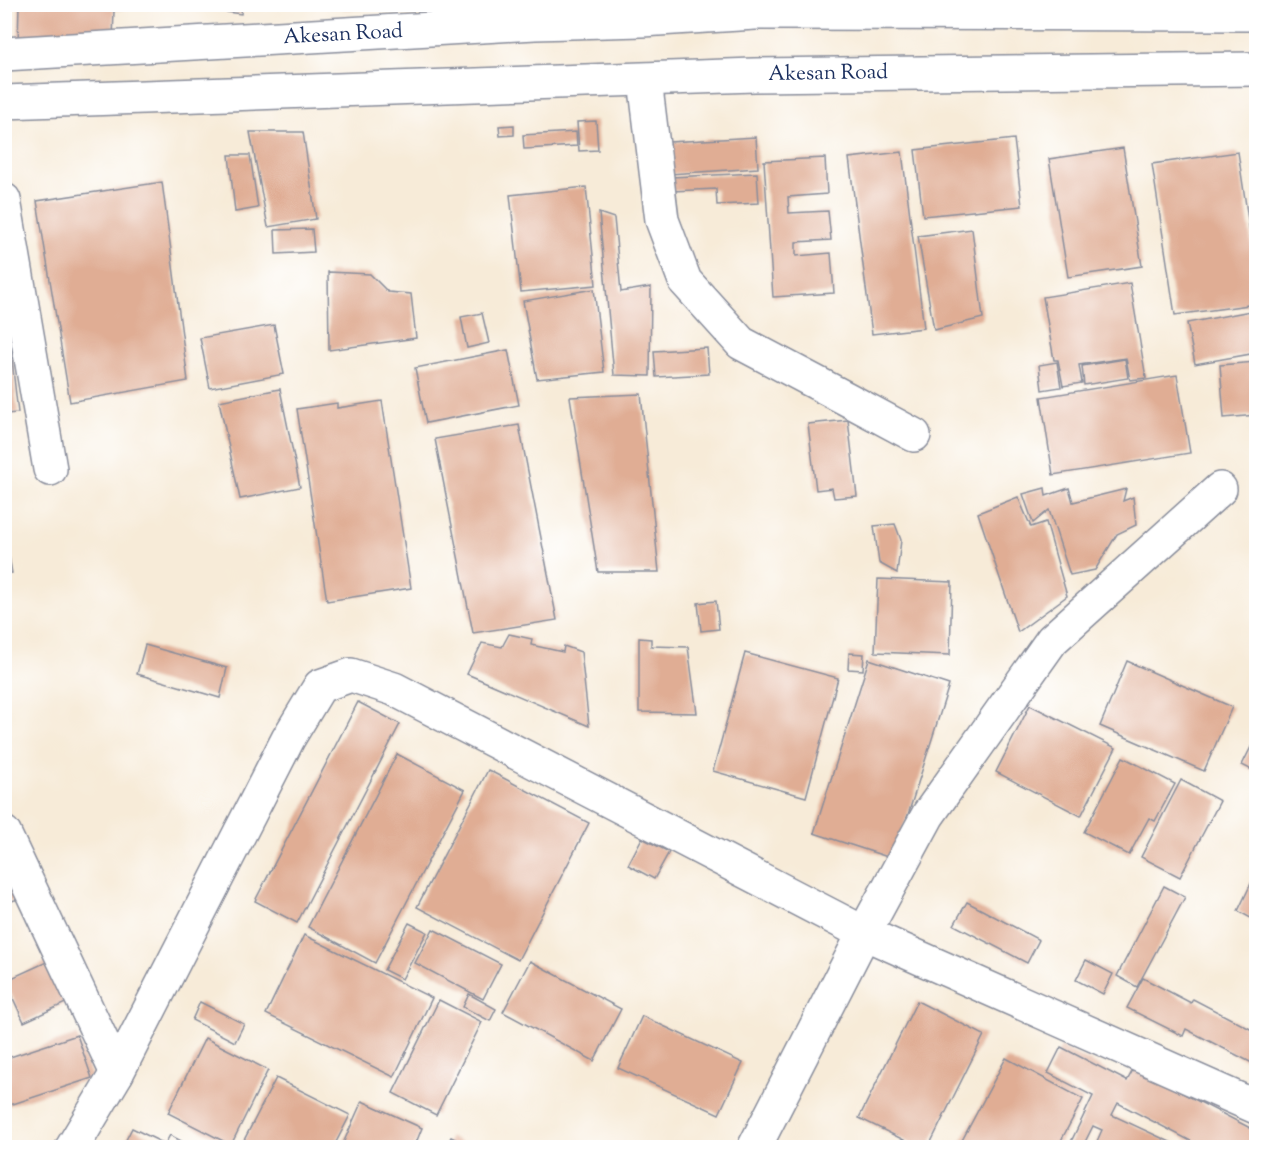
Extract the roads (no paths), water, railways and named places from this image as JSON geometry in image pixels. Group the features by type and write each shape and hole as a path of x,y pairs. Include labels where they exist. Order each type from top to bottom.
{"street":[{"name":"Akesan Road","path":"4,54 535,14 642,20 755,13 1257,14"},
{"name":"Akesan Road","path":"4,102 754,75 1257,69"},
{"path":"645,80 663,220 685,281 741,343 914,435"},
{"path":"4,200 50,470"},
{"path":"754,1148 864,933 928,815 1052,640 1220,489"},
{"path":"72,1148 117,1073 288,739 320,686 351,675 394,689 864,933 1257,1107"},
{"path":"4,833 117,1073"}]}
